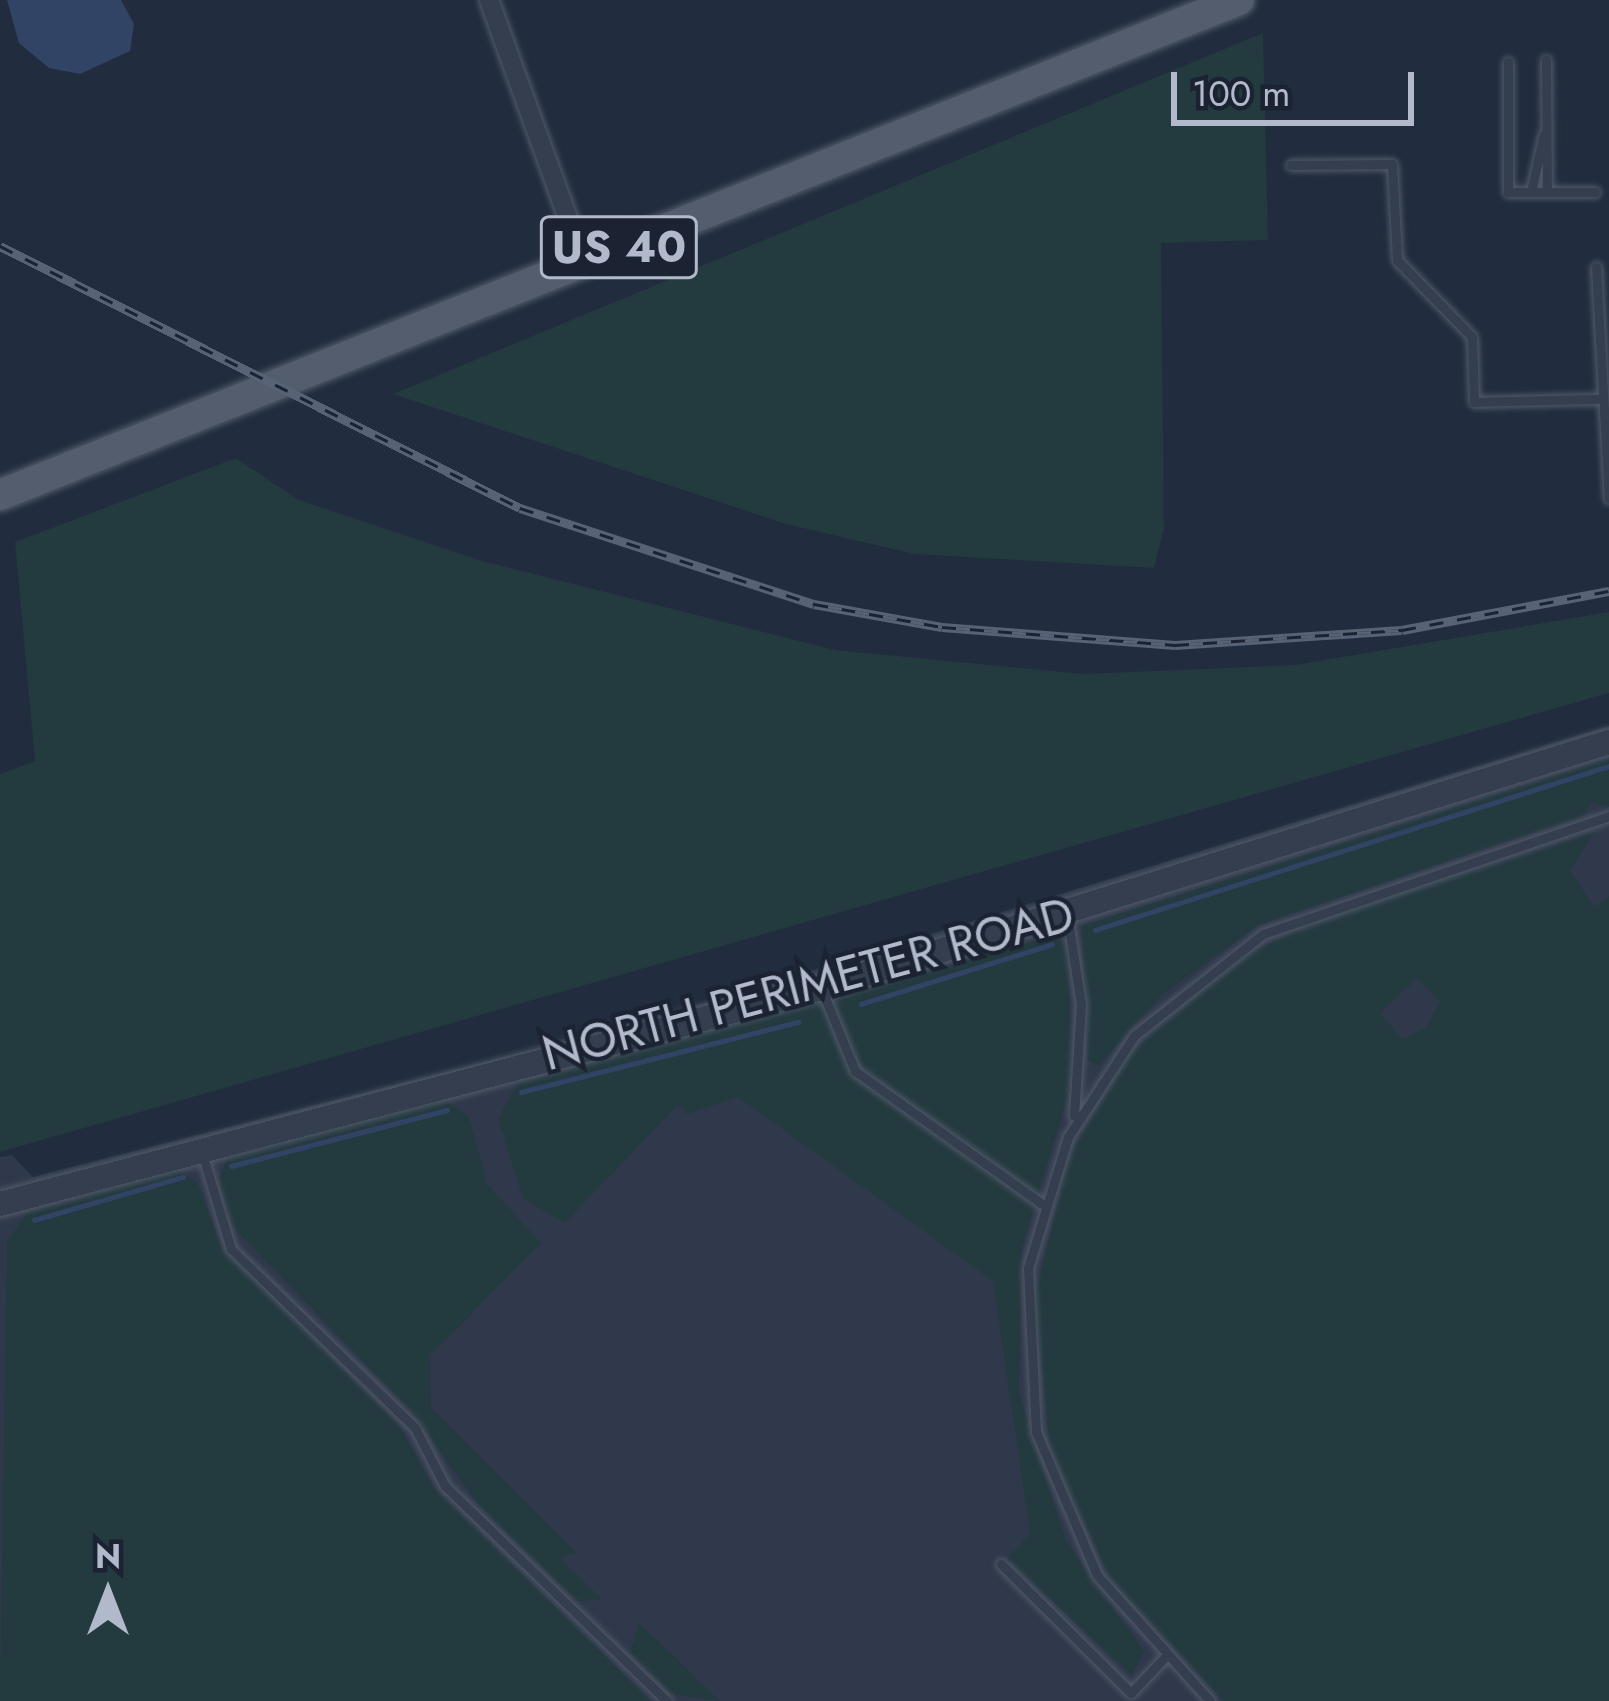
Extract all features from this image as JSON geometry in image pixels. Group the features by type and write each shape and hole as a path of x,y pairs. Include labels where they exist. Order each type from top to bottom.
{"main road":[{"name":"US 40","path":"0,495 1239,0"}],"street":[{"path":"489,0 584,262"},
{"name":"NORTH PERIMETER ROAD","path":"0,1204 201,1145 821,988 1609,742"}],"lane":[{"path":"1546,60 1547,192"},
{"path":"1508,62 1508,191 1595,192"},
{"path":"1531,192 1547,129"},
{"path":"1291,165 1392,164 1396,260 1472,337 1474,402 1598,399"},
{"path":"1596,267 1603,330 1598,399 1609,500"},
{"path":"1210,1701 1165,1657 1096,1575 1040,1448 1024,1321 1042,1204 1072,1127 1145,1024 1262,934 1609,816"},
{"path":"1067,914 1081,1004 1072,1127"},
{"path":"821,988 855,1071 1042,1204"},
{"path":"201,1145 231,1249 415,1428 446,1486 667,1701"},
{"path":"1001,1564 1131,1694 1165,1657"}],"shaded area":[{"path":"1609,726 1609,1701 0,1701 0,1157 12,1155 33,1177 647,1021"}],"green space":[{"path":"1263,33 1268,240 1161,243 1164,528 1154,568 914,554 786,524 393,394"},
{"path":"236,458 299,500 482,561 835,650 1084,674 1295,665 1609,612 1609,693 0,1152 0,774 35,761 15,542"},
{"path":"1609,758 1609,807 1591,802 1583,816 1259,925 1161,995 1099,1066 1088,1061 1081,926"},
{"path":"1594,832 1570,871 1594,907 1609,896 1609,1701 1223,1701 1110,1579 1051,1457 1034,1302 1068,1157 1130,1054 1233,962 1317,920","holes":["1417,978 1440,1001 1426,1028 1402,1039 1380,1013"]},
{"path":"1053,936 1068,947 1073,1079 1022,1247 1019,1393 1065,1539 1144,1652 1132,1675 1007,1559 1030,1533 993,1281 738,1097 687,1114 677,1105 565,1223 523,1198 498,1119 518,1083"},
{"path":"442,1099 469,1117 487,1184 541,1243 430,1355 431,1408 577,1553 560,1558 602,1599 577,1601 482,1509 411,1411 228,1221 219,1178 231,1151"},
{"path":"177,1169 198,1184 223,1249 399,1425 433,1486 651,1701 0,1701 7,1241 27,1213"},
{"path":"639,1623 720,1701 671,1694 630,1653"}],"water":[{"path":"7,0 121,0 134,24 130,51 80,74 49,68 19,43"}],"waterway":[{"path":"1095,930 1609,766"},
{"path":"861,1004 1052,944"},
{"path":"521,1092 798,1022"},
{"path":"231,1166 447,1110"},
{"path":"34,1220 183,1177"}],"railway":[{"path":"0,246 520,508 814,604 942,627 1175,645 1402,630 1609,591"}]}
